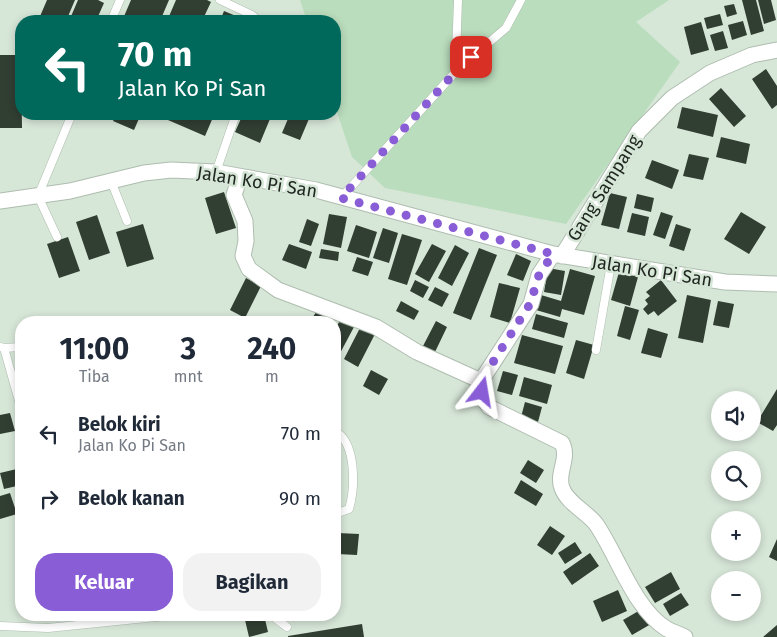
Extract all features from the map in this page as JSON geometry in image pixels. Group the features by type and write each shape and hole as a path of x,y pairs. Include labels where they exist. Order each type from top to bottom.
{"street":[{"name":"Gang Sampang","path":"481,381 530,304 539,275 557,255 638,131 672,98 710,73 752,55 777,50"},
{"name":"Jalan Ko Pi San","path":"0,201 38,196 144,173 171,170 216,172 316,190 557,255 725,282 777,284"},
{"path":"240,177 234,196 245,221 246,241 243,256 249,269 278,290 322,306 337,314 368,323 417,352 481,381 484,399 490,407 562,443 566,450 561,484 562,489 595,523 639,598 665,633 685,637"}],"lane":[{"path":"114,15 120,0"},
{"path":"220,0 252,15"},
{"path":"458,0 456,56 460,67"},
{"path":"341,198 460,67 506,28 521,0"},
{"path":"57,237 38,196 70,120"},
{"path":"216,172 234,120"},
{"path":"111,180 127,221"},
{"path":"596,350 611,264"},
{"path":"15,347 2,348 15,385"},
{"path":"341,436 345,439 351,459 354,489 349,509 341,512"},
{"path":"0,626 48,628 117,621"},
{"path":"279,621 287,627"}],"green space":[{"path":"300,0 669,0 636,22 680,62 566,224 385,188 352,157 340,120 341,15 305,15"}],"building":[{"path":"47,0 75,0 69,15 41,15"},
{"path":"78,0 98,0 104,3 99,15 72,15"},
{"path":"131,0 169,0 163,15 125,15"},
{"path":"176,0 207,0 211,2 205,15 170,15"},
{"path":"742,0 756,0 764,31 751,35"},
{"path":"758,0 771,0 776,20 764,24"},
{"path":"734,4 737,14 727,17 724,6"},
{"path":"224,11 234,15 222,15"},
{"path":"720,14 723,25 707,29 704,18"},
{"path":"743,21 747,35 732,40 728,25"},
{"path":"701,22 709,50 691,55 684,27"},
{"path":"723,31 728,48 715,51 710,35"},
{"path":"0,55 15,55 15,120 22,120 22,128 0,128"},
{"path":"766,69 777,86 777,105 772,109 752,79"},
{"path":"721,88 746,116 734,127 709,99"},
{"path":"682,107 718,115 713,137 677,128"},
{"path":"113,120 138,120 134,130"},
{"path":"168,120 212,120 205,136"},
{"path":"240,120 270,120 260,143 235,132"},
{"path":"287,120 308,120 300,140 282,133"},
{"path":"721,137 750,144 746,164 716,157"},
{"path":"689,154 709,158 703,180 683,176"},
{"path":"652,160 679,170 672,189 645,178"},
{"path":"224,192 236,228 216,234 205,198"},
{"path":"610,193 627,197 619,229 601,225"},
{"path":"637,194 654,198 651,212 634,208"},
{"path":"661,212 673,216 665,239 653,235"},
{"path":"741,212 766,227 749,254 724,239"},
{"path":"632,213 649,217 645,236 627,232"},
{"path":"329,214 347,217 341,248 323,244"},
{"path":"97,215 110,253 89,260 76,222"},
{"path":"307,219 319,224 311,246 299,242"},
{"path":"143,224 154,259 127,267 116,232"},
{"path":"676,224 691,229 684,251 669,246"},
{"path":"356,225 377,232 369,258 347,251"},
{"path":"383,228 398,233 389,263 373,258"},
{"path":"402,234 422,240 407,285 388,279"},
{"path":"68,237 80,271 59,278 47,244"},
{"path":"289,244 312,252 306,269 282,260"},
{"path":"432,244 446,251 429,282 415,274"},
{"path":"455,245 469,253 452,286 438,278"},
{"path":"479,248 497,255 471,320 453,313"},
{"path":"321,249 339,252 338,261 319,258"},
{"path":"516,254 531,261 523,281 507,275"},
{"path":"357,257 373,262 368,276 352,271"},
{"path":"548,268 565,271 561,295 544,292"},
{"path":"570,269 595,276 584,315 562,309 560,317 536,310 541,295 561,301"},
{"path":"619,272 638,277 630,306 611,300"},
{"path":"246,278 261,286 246,316 241,316 230,310"},
{"path":"415,280 429,287 423,298 410,291"},
{"path":"661,280 677,301 658,316 654,311 648,315 643,309 648,304 645,300 650,296 646,292"},
{"path":"499,283 520,288 510,323 490,317"},
{"path":"435,287 449,294 442,307 428,300"},
{"path":"687,295 711,300 703,343 678,338"},
{"path":"401,301 419,311 414,320 396,311"},
{"path":"718,301 734,304 729,328 713,325"},
{"path":"625,306 639,310 630,340 617,336"},
{"path":"316,312 324,316 314,316"},
{"path":"536,314 568,323 564,338 532,329"},
{"path":"341,320 354,327 341,351"},
{"path":"436,321 447,327 435,352 423,346"},
{"path":"361,326 375,334 358,367 344,359"},
{"path":"648,328 668,334 661,358 641,353"},
{"path":"522,335 563,346 555,374 514,363"},
{"path":"576,340 594,345 584,379 566,373"},
{"path":"371,370 388,379 379,395 363,386"},
{"path":"503,371 518,375 512,395 497,391"},
{"path":"524,377 552,385 547,404 519,396"},
{"path":"777,389 777,425 773,431 761,424 761,415"},
{"path":"525,402 542,407 538,422 521,417"},
{"path":"10,413 15,431 0,434 0,415"},
{"path":"528,460 544,470 536,483 520,473"},
{"path":"15,469 15,486 4,489 0,473"},
{"path":"521,480 543,494 536,506 514,493"},
{"path":"10,493 15,515 0,519 0,496"},
{"path":"550,526 565,536 552,555 537,545"},
{"path":"341,533 359,534 357,555 341,554"},
{"path":"777,539 777,561 769,557"},
{"path":"575,542 582,553 565,564 558,553"},
{"path":"590,553 599,566 572,585 563,572"},
{"path":"671,572 680,589 655,603 645,587"},
{"path":"618,590 627,611 602,622 593,601"},
{"path":"681,593 689,605 670,616 663,604"},
{"path":"642,609 651,624 632,635 623,620"},
{"path":"245,621 265,621 268,632 249,637"},
{"path":"362,624 364,637 288,637 288,636"},
{"path":"777,625 777,637 763,637"}],"route":[{"path":"471,57 341,198 400,212 553,254 539,275 536,291 524,315 509,335 481,381 483,386 482,392"}]}
